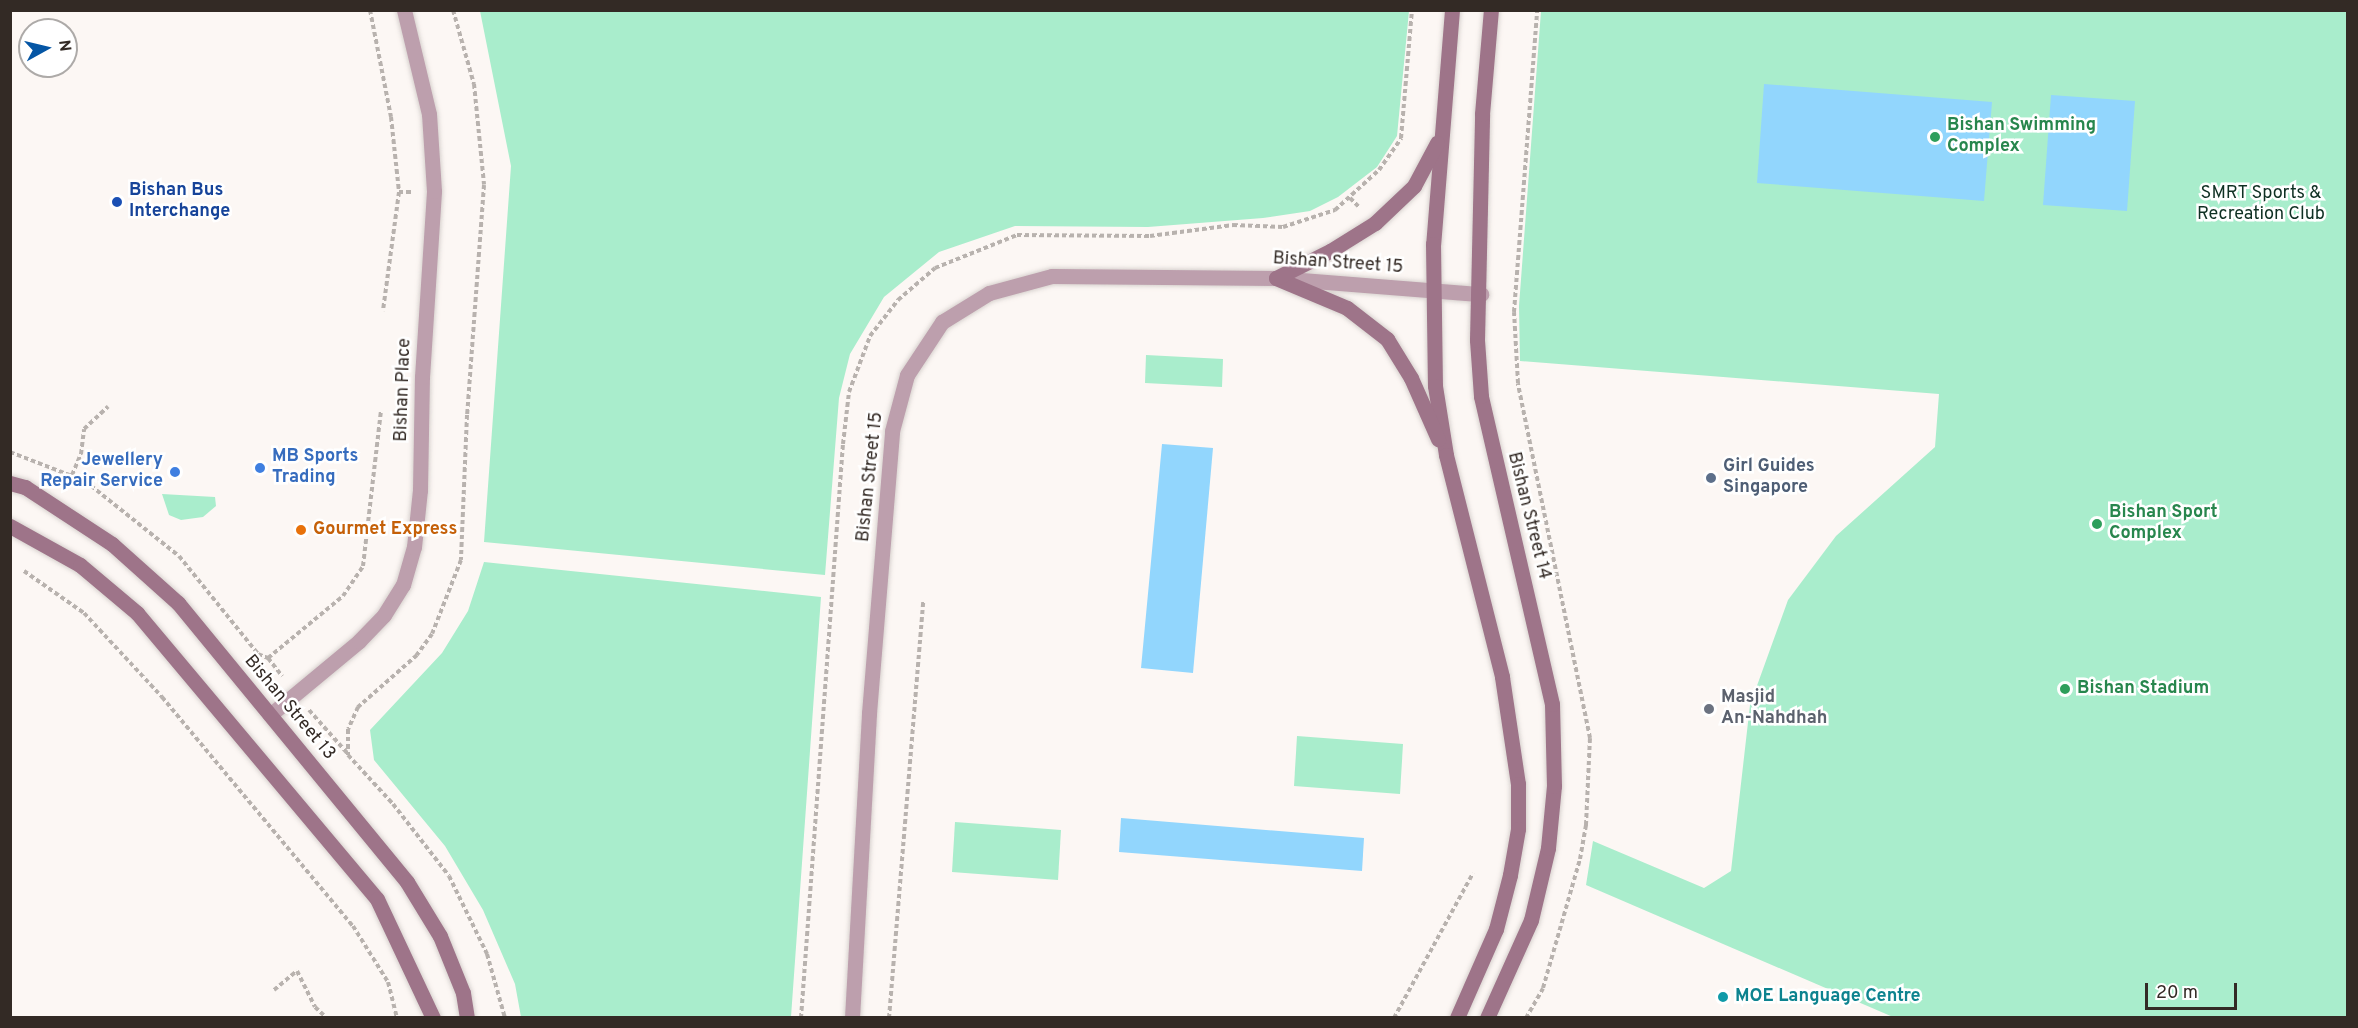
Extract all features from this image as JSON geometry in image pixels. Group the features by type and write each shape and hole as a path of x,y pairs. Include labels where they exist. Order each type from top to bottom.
{"street":[{"name":"Bishan Place","path":"270,715 359,641 384,615 403,585 414,547 420,490 422,377 434,191 429,114 404,10"},
{"path":"1452,10 1441,135 1433,290 1435,386 1446,455 1502,677 1518,784 1518,829 1510,875 1496,929 1457,1017"},
{"name":"Bishan Street 14","path":"1487,1017 1532,920 1548,849 1554,786 1552,704 1481,396 1477,340 1480,294 1482,114 1491,10"},
{"path":"1276,278 1330,251 1375,223 1414,186 1441,135"},
{"name":"Bishan Street 15","path":"852,1017 877,601 892,431 907,375 942,322 989,293 1052,276 1276,278 1480,294"},
{"path":"1276,278 1347,308 1387,339 1411,378 1446,455"},
{"name":"Bishan Street 13","path":"10,483 25,487 70,515 129,559 178,603 407,882 440,936 463,993 467,1017"},
{"path":"10,526 80,565 137,613 377,899 433,1017"}],"path":[{"path":"370,10 391,117 399,192 383,311"},
{"path":"453,10 474,84 484,185 467,415 461,560 432,634 417,655 358,707 348,729 348,755 393,804 449,876 488,954 505,1017"},
{"path":"1515,344 1516,281 1537,10"},
{"path":"72,475 81,454 84,429 108,407"},
{"path":"268,658 343,596 363,566 381,410"},
{"path":"24,571 84,613 116,647 353,926 388,982 398,1017"},
{"path":"801,1017 831,586"},
{"path":"889,1017 923,601"},
{"path":"1394,1017 1473,873"},
{"path":"274,990 297,971 315,1007 327,1017"}],"green space":[{"path":"480,10 1409,11 1397,136 1377,167 1338,197 1310,211 1263,218 1148,227 1015,226 939,252 884,297 850,354 839,398 825,575 484,542 511,166"},
{"name":"Bishan Sport Complex","path":"1541,11 2347,11 2347,1017 1893,1017 1586,885 1593,841 1704,888 1731,871 1750,705 1788,600 1836,536 1935,447 1939,394 1520,361 1519,306"},
{"path":"1146,355 1223,359 1222,387 1145,383"},
{"path":"162,494 215,497 216,506 203,517 181,520 169,515"},
{"path":"484,562 821,597 791,1017 521,1017 515,984 483,910 445,846 374,760 370,730 442,653 468,611"},
{"path":"1297,736 1403,744 1400,794 1294,786"},
{"path":"955,822 1061,830 1058,880 952,872"}],"water":[{"path":"1764,84 1992,102 1984,201 1757,183"},
{"path":"2051,95 2135,101 2127,211 2043,205"},
{"path":"1162,444 1213,448 1193,673 1141,668"},
{"path":"1121,818 1364,838 1362,871 1119,852"}],"place":[{"name":"Bishan Swimming Complex","path":"1935,137"},
{"name":"Bishan Bus Interchange","path":"117,202"},
{"name":"MB Sports Trading","path":"260,468"},
{"name":"Jewellery Repair Service","path":"175,472"},
{"name":"Girl Guides Singapore","path":"1711,478"},
{"name":"Bishan Sport Complex","path":"2097,524"},
{"name":"Gourmet Express","path":"301,530"},
{"name":"Bishan Stadium","path":"2065,689"},
{"name":"Masjid An-Nahdhah","path":"1709,709"},
{"name":"MOE Language Centre","path":"1723,997"}],"park label":[{"name":"SMRT Sports & Recreation Club","path":"2261,205"}]}
